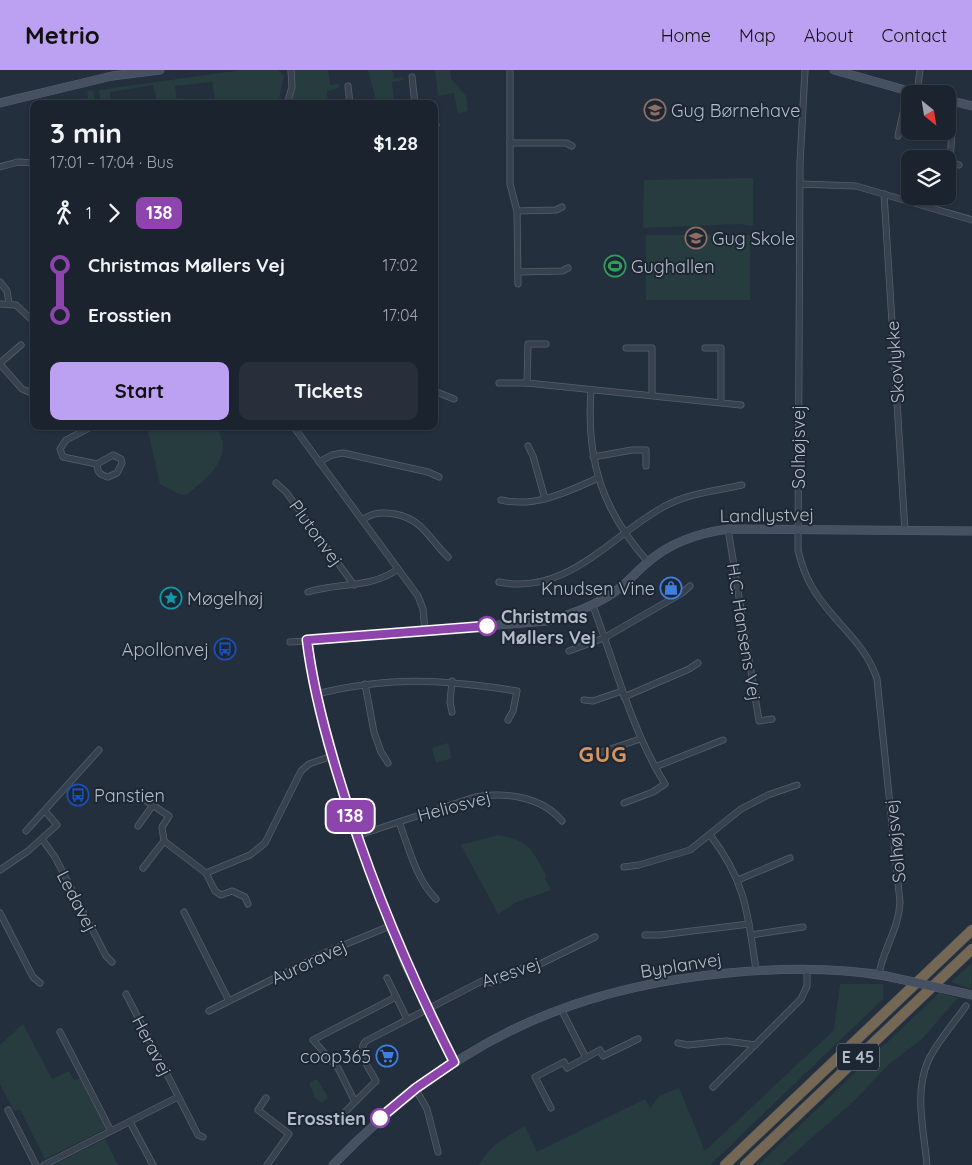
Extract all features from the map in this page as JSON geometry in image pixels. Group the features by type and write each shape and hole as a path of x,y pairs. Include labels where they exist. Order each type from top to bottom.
{"highway":[{"name":"E 45","path":"724,1165 972,930"},
{"name":"E 45","path":"745,1165 972,949"}],"street":[{"path":"0,103 112,76 160,70"},
{"path":"288,100 292,87 291,70"},
{"path":"510,70 510,184 517,211 518,284"},
{"name":"Solhøjsvej","path":"805,70 800,184 798,530 800,559 812,588 863,648 877,679 900,902 899,917 881,963 882,975"},
{"path":"834,70 901,89"},
{"path":"919,85 920,70"},
{"path":"412,77 415,100"},
{"path":"348,86 350,100"},
{"path":"956,102 972,106"},
{"path":"898,136 901,122"},
{"path":"510,143 566,143 572,146"},
{"path":"0,167 18,162 30,164"},
{"path":"800,184 847,185 972,220"},
{"name":"Skovlykke","path":"884,194 905,531"},
{"path":"517,211 556,210 562,207"},
{"path":"518,272 562,271 568,268"},
{"path":"0,282 7,291 9,303"},
{"path":"0,304 9,303 16,305 30,318"},
{"path":"527,382 528,344 546,344"},
{"path":"21,345 0,364 22,389 30,392"},
{"path":"626,348 652,348 652,395"},
{"path":"705,348 722,348 721,402"},
{"path":"499,383 527,382 741,405"},
{"path":"592,390 590,433 598,478 612,514 625,534 648,562"},
{"path":"438,393 454,399"},
{"path":"85,430 66,440 60,449 63,457 68,459 97,464 113,455 121,459 122,463 117,474 108,477 100,474 97,464"},
{"path":"296,430 422,603 425,631"},
{"path":"528,446 533,456 545,499"},
{"path":"593,457 632,450 646,450 646,466"},
{"path":"320,462 332,455 344,453 428,472 439,477"},
{"path":"501,500 514,503 545,499 598,478"},
{"name":"Plutonvej","path":"276,483 286,492 354,585"},
{"path":"499,582 529,583 553,578 590,560 663,507 702,492 742,485"},
{"path":"362,520 375,513 382,512 408,517 422,526 448,557"},
{"name":"Landlystvej","path":"290,642 546,621 570,616 593,606 614,592 664,549 681,540 705,532 728,529 972,531"},
{"name":"H.C. Hansens Vej","path":"728,529 758,721 772,720"},
{"name":"Plutonvej","path":"308,592 321,588 354,585 378,580 398,569"},
{"path":"569,651 604,638 682,593 690,586"},
{"path":"593,606 640,739 665,784 653,792 624,803"},
{"path":"307,640 316,694 356,836 390,926 454,1062"},
{"path":"584,700 593,701 623,694 689,669 698,662"},
{"path":"316,694 365,684 412,680 452,682 517,692 513,711 508,720"},
{"path":"452,682 450,702 452,712"},
{"path":"365,684 374,732 381,752 388,763"},
{"path":"602,752 640,739"},
{"path":"655,767 723,740"},
{"path":"26,831 99,750"},
{"path":"206,873 250,854 265,843 302,771 309,764 332,756"},
{"path":"624,867 639,865 683,853 697,846 747,805 797,785"},
{"name":"Heliosvej","path":"356,836 474,797 495,794 512,795 539,804 555,813 562,821"},
{"path":"139,796 169,816 162,827 164,841 206,873 215,891 221,895 232,891 245,897 248,904"},
{"path":"138,826 153,806"},
{"path":"0,870 42,840 57,825 44,811"},
{"name":"Heliosvej","path":"399,822 427,891 436,899"},
{"path":"710,835 729,862 746,902 756,970"},
{"name":"Ledavej","path":"42,840 56,857 106,956 112,962"},
{"path":"143,868 164,841"},
{"path":"738,880 790,858"},
{"path":"184,912 229,1001"},
{"path":"0,913 32,977 40,984"},
{"path":"645,935 660,935 749,924"},
{"name":"Auroravej","path":"209,1011 327,952 390,926"},
{"path":"751,935 803,927"},
{"name":"Aresvej","path":"354,1100 376,1082 362,1052 363,1044 406,1019 482,981 493,982 524,967 536,966 595,937"},
{"path":"713,1087 801,999 806,986 806,969"},
{"name":"Byplanvej","path":"332,1165 374,1123 416,1088 454,1062 489,1041 561,1009 603,995 704,975 756,970 806,969 882,975 972,995"},
{"path":"387,978 406,1019"},
{"name":"Heravej","path":"126,994 198,1135 203,1137"},
{"path":"335,1122 354,1100 338,1068 313,1040 396,998"},
{"path":"927,1165 920,1096 924,1073 929,1059 966,1006"},
{"path":"561,1009 586,1058"},
{"path":"60,1032 111,1131"},
{"path":"551,1108 535,1077 564,1062 567,1068 600,1050 603,1056 638,1038"},
{"path":"678,1043 688,1045 726,1041 755,1045"},
{"path":"416,1088 427,1109 438,1152"},
{"name":"Heravej","path":"44,1165 178,1097"},
{"path":"266,1098 258,1110 290,1134 267,1165"},
{"path":"8,1110 36,1165"},
{"path":"130,1122 153,1165"}],"green space":[{"path":"242,70 278,70 284,75 279,100 208,100 215,99 212,82 175,86 177,100 157,100 153,85 110,92 111,100 100,100 99,90"},
{"path":"293,70 328,70 330,85 339,84 339,88 327,91 328,100 289,100"},
{"path":"368,70 390,70 393,71 394,78 403,77 404,80 392,82 394,100 376,100"},
{"path":"435,70 450,70 451,79 466,96 468,111 458,113 454,93 438,96"},
{"path":"93,90 95,100 87,100 87,91"},
{"path":"753,178 753,226 740,224 643,228 644,180"},
{"path":"646,235 750,235 750,300 646,300"},
{"path":"148,430 218,430 223,443 222,453 216,467 199,485 186,495 179,494 160,484"},
{"path":"448,743 452,758 436,763 432,748"},
{"path":"498,835 517,840 533,852 546,875 545,879 551,890 517,902 498,914 461,845"},
{"path":"972,963 971,989 951,982"},
{"path":"840,984 883,984 883,999 710,1165 479,1165 493,1147 525,1126 537,1152 645,1099 650,1109 659,1096 679,1088 705,1151 834,1030"},
{"path":"939,993 958,998 922,1039 888,1065 855,1100 781,1165 758,1165"},
{"path":"23,1024 52,1079 69,1071 74,1081 80,1078 106,1129 45,1159 20,1109 14,1111 0,1084 0,1045"},
{"path":"317,1079 328,1097 322,1103 315,1098 309,1083"},
{"path":"105,1139 118,1165 54,1165"}],"bus line":[{"name":"138","path":"380,1118 416,1088 454,1062 405,963 372,881 332,756 316,694 307,640 487,626"}],"place":[{"name":"Gug Børnehave","path":"655,110"},
{"name":"Gug Skole","path":"696,238"},
{"name":"Gughallen","path":"615,266"},
{"name":"Knudsen Vine","path":"671,588"},
{"name":"Møgelhøj","path":"171,598"},
{"name":"Christmas Møllers Vej","path":"487,626"},
{"name":"Apollonvej","path":"225,649"},
{"name":"Panstien","path":"78,795"},
{"name":"coop365","path":"387,1056"},
{"name":"Erosstien","path":"380,1118"}],"district":[{"name":"GUG","path":"603,754"}]}
